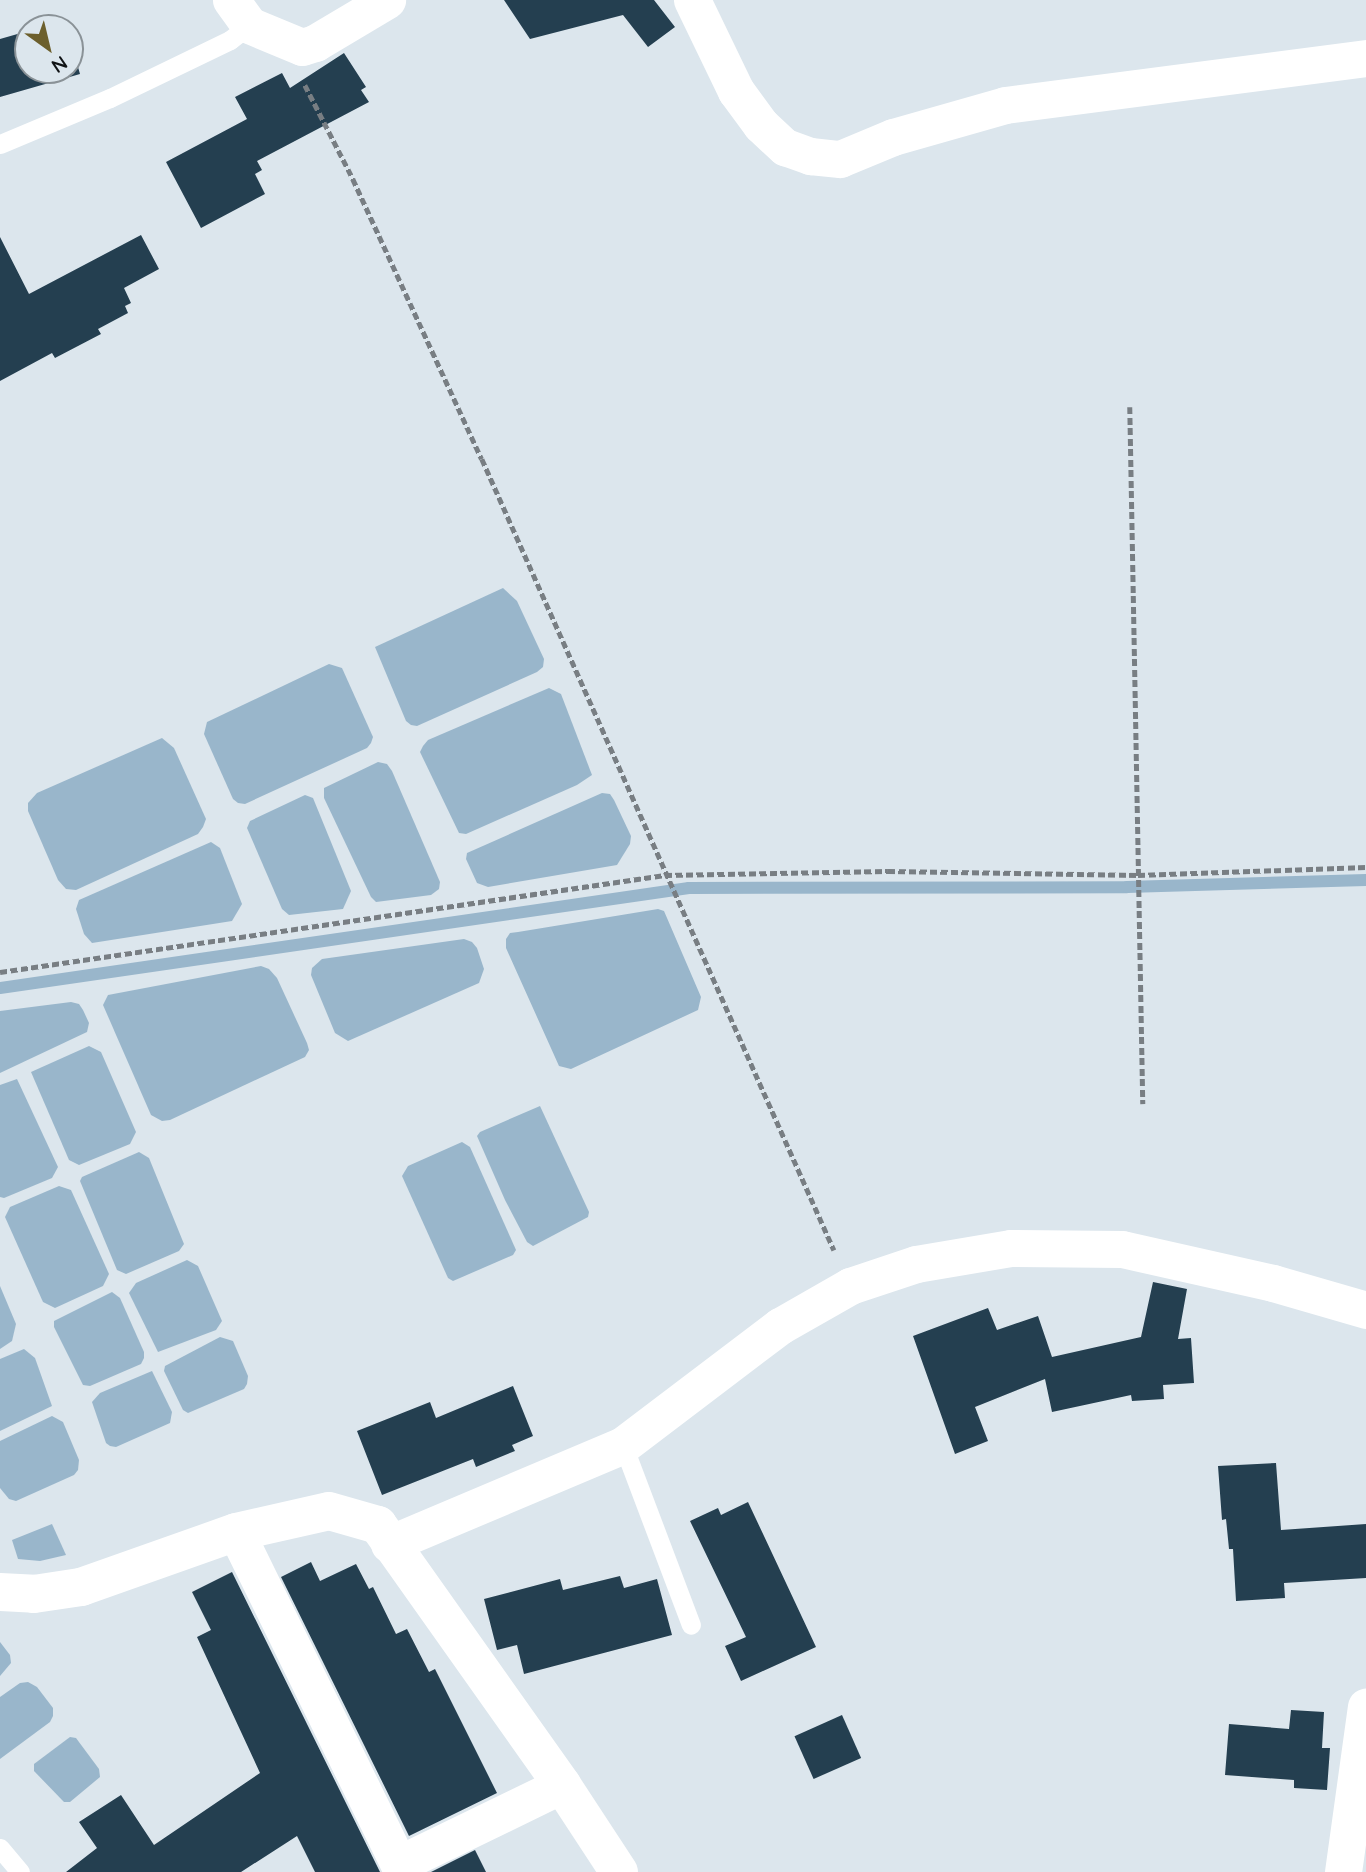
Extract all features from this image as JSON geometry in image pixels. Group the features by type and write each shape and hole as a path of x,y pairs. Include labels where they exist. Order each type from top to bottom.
{"street":[{"path":"240,13 282,40 302,47 315,43 387,0"},
{"path":"692,0 736,91 761,125 785,147 810,156 840,159 893,137 1005,105 1366,58"},
{"path":"389,1544 623,1445 779,1326 850,1286 916,1264 1011,1248 1122,1249 1273,1283 1366,1310"},
{"path":"0,1592 34,1594 81,1587 236,1532 329,1511 377,1525 562,1785 619,1872"},
{"path":"236,1532 399,1864 562,1785"},
{"path":"1343,1872 1366,1707"}],"lane":[{"path":"0,144 110,98 230,40 240,13"},
{"path":"623,1445 691,1625"},
{"path":"0,1848 20,1872"}],"path":[{"path":"282,40 353,179 471,434 850,1286"},
{"path":"1129,407 1143,1104"},
{"path":"0,972 665,875 888,871 1138,875 1366,867"}],"water":[{"path":"503,588 517,601 544,659 543,667 417,726 411,725 406,721 375,647"},
{"path":"329,664 342,668 373,737 371,743 367,748 245,804 238,803 233,799 204,734 207,722"},
{"path":"549,688 561,694 592,775 577,785 466,834 459,833 420,752 423,746 428,740"},
{"path":"162,738 174,748 206,819 203,827 198,834 76,890 66,889 58,880 28,811 28,803 37,793"},
{"path":"378,762 387,764 392,771 440,882 439,889 431,895 376,902 371,897 324,798 324,788"},
{"path":"602,793 610,794 631,836 630,844 617,865 488,887 477,883 466,859 467,853"},
{"path":"305,795 313,798 351,891 343,909 289,915 282,909 247,828 250,821"},
{"path":"211,842 220,848 242,904 232,921 92,943 84,934 76,909 79,900"},
{"path":"658,909 664,911 701,997 698,1010 571,1069 559,1066 506,948 506,939 510,933"},
{"path":"464,939 477,948 484,969 479,983 348,1041 335,1033 311,975 312,968 322,959"},
{"path":"261,966 269,969 277,978 307,1043 309,1050 305,1057 170,1120 162,1121 151,1115 103,1005 108,995"},
{"path":"71,1002 79,1004 83,1010 89,1023 87,1032 0,1073 0,1011"},
{"path":"89,1046 101,1052 136,1132 130,1144 79,1165 69,1160 31,1072"},
{"path":"17,1079 58,1167 52,1178 4,1198 0,1197 0,1085"},
{"path":"540,1106 589,1212 588,1217 533,1246 527,1242 505,1200 477,1136 480,1132"},
{"path":"462,1142 470,1147 516,1250 513,1255 453,1281 448,1278 402,1176 408,1166"},
{"path":"139,1152 149,1158 184,1244 179,1251 126,1274 117,1270 80,1181 82,1177"},
{"path":"59,1186 71,1190 109,1274 103,1286 55,1308 43,1302 5,1217 10,1207"},
{"path":"187,1260 198,1266 222,1321 216,1330 158,1352 129,1293 136,1283"},
{"path":"0,1286 16,1324 12,1341 0,1349"},
{"path":"112,1292 120,1298 144,1352 144,1358 141,1364 90,1386 83,1385 54,1327 54,1321"},
{"path":"220,1337 233,1341 248,1376 247,1384 244,1389 188,1413 183,1410 164,1371 165,1366"},
{"path":"24,1349 35,1358 52,1406 0,1431 0,1359"},
{"path":"152,1371 172,1412 170,1423 116,1447 110,1446 106,1443 92,1402 100,1393"},
{"path":"52,1416 63,1422 79,1460 78,1470 74,1475 16,1501 9,1499 0,1488 0,1441"},
{"path":"52,1524 66,1555 40,1561 18,1559 12,1540"},
{"path":"0,1642 10,1655 11,1663 0,1676"},
{"path":"28,1682 37,1687 53,1708 53,1716 50,1722 0,1759 0,1697 20,1683"},
{"path":"70,1737 76,1738 99,1769 100,1777 70,1802 64,1802 34,1771 34,1764"}],"building":[{"path":"504,0 654,0 675,27 648,47 623,15 530,39"},
{"path":"14,35 14,84 45,84 0,97 0,39"},
{"path":"344,53 366,87 361,90 369,102 257,161 262,170 255,174 265,194 201,228 166,162 247,119 235,97 282,73 290,88"},
{"path":"141,235 159,269 124,288 131,303 125,306 128,313 98,329 101,334 55,358 52,353 0,381 0,237 29,294"},
{"path":"1153,1282 1187,1289 1178,1339 1191,1338 1194,1383 1163,1385 1164,1399 1132,1401 1131,1395 1052,1412 1045,1379 975,1407 988,1441 955,1454 913,1336 988,1308 997,1330 1038,1316 1052,1357 1141,1337"},
{"path":"513,1386 533,1436 512,1445 515,1451 476,1467 473,1459 382,1495 357,1431 430,1402 436,1418"},
{"path":"1276,1463 1281,1530 1366,1524 1366,1578 1284,1583 1285,1598 1236,1601 1233,1549 1229,1549 1226,1519 1222,1520 1218,1466"},
{"path":"748,1502 816,1647 741,1681 725,1646 746,1637 690,1521 718,1508 721,1515"},
{"path":"311,1562 320,1581 356,1564 369,1589 373,1587 396,1634 407,1629 429,1672 435,1669 497,1793 409,1836 281,1577"},
{"path":"232,1572 380,1872 315,1872 297,1836 241,1872 66,1872 97,1848 79,1822 121,1795 154,1845 260,1773 197,1637 211,1630 192,1592"},
{"path":"620,1576 624,1588 657,1579 672,1635 524,1674 517,1645 497,1650 484,1599 560,1579 563,1590"},
{"path":"1291,1710 1324,1712 1322,1748 1330,1748 1327,1790 1294,1788 1294,1780 1225,1775 1229,1724 1289,1729"},
{"path":"842,1715 861,1758 814,1779 794,1736"},
{"path":"475,1850 486,1872 431,1872"}],"waterway":[{"path":"0,988 689,888 1127,887 1366,880"}]}
